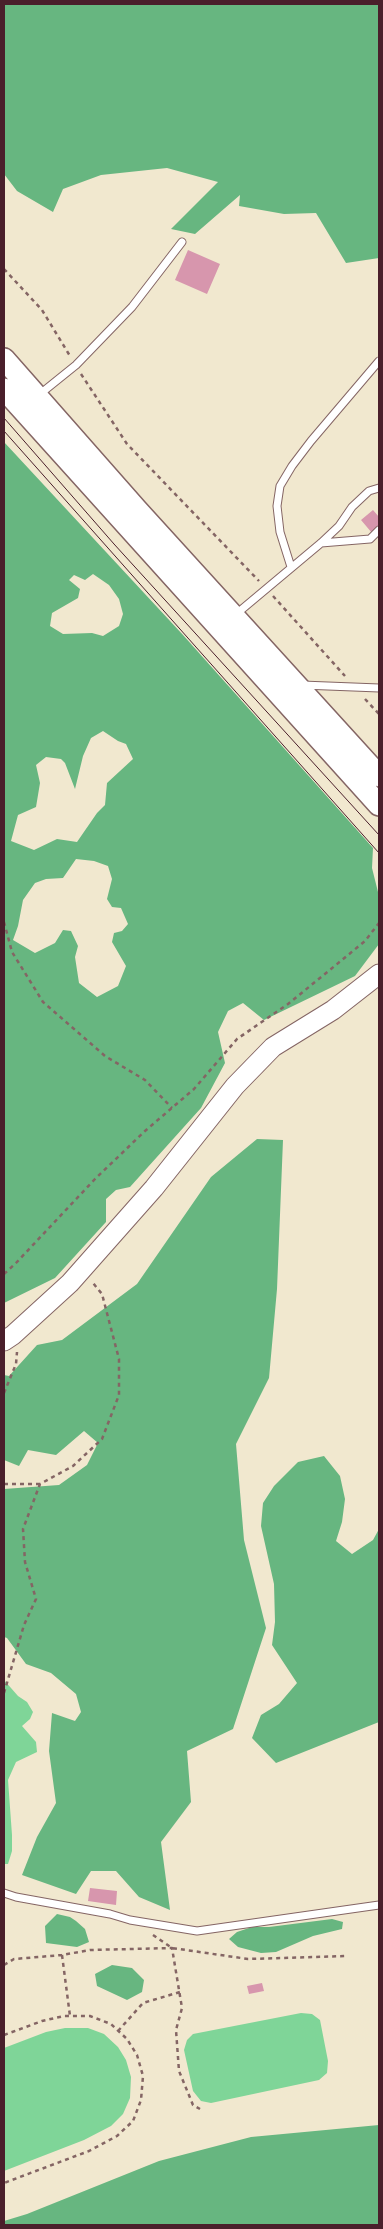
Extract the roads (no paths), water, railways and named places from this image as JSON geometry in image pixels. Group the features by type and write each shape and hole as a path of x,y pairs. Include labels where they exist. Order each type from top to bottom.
{"main road":[{"path":"4,359 137,510 379,776"},
{"path":"4,389 379,805"}],"street":[{"path":"9,1338 82,1270 154,1188 235,1086 273,1047 333,1010 379,974"}],"lane":[{"path":"38,396 76,365 132,307 182,242"},
{"path":"291,567 280,532 277,506 280,486 306,447 379,361"},
{"path":"235,616 321,543 339,526 352,507 369,491 379,488"},
{"path":"321,543 370,539 379,530"},
{"path":"298,685 379,688"},
{"path":"4,1893 16,1897 110,1914 130,1920 196,1931 379,1905"}],"tram line":[{"path":"4,418 114,544 379,835"},
{"path":"4,431 379,853"}]}
